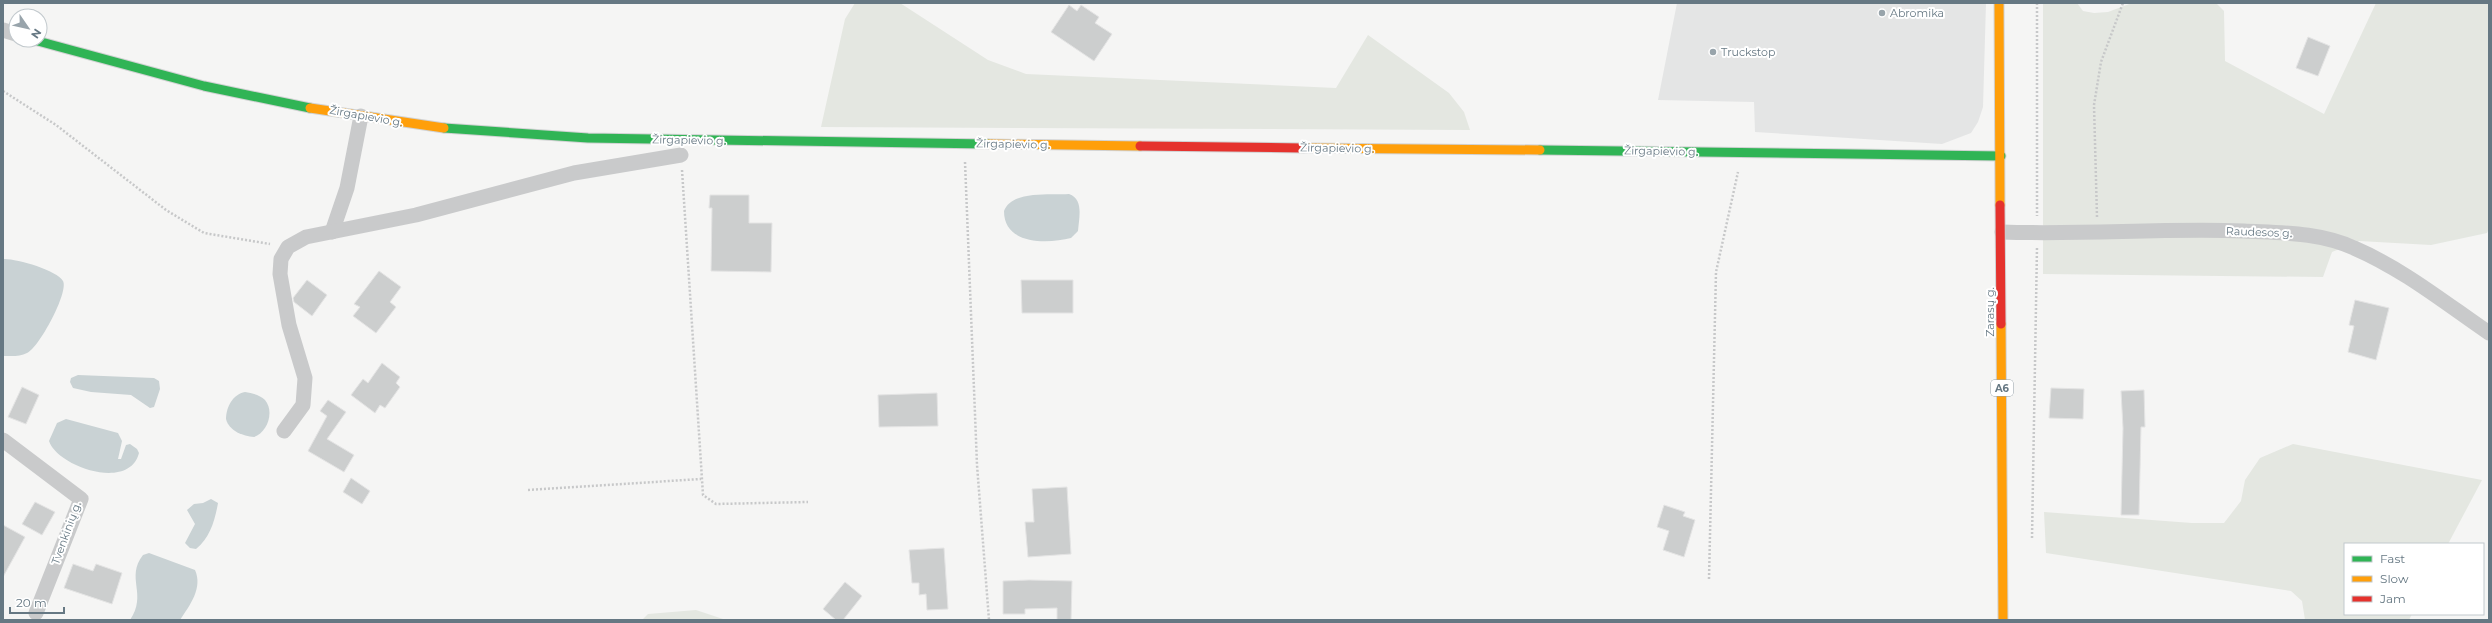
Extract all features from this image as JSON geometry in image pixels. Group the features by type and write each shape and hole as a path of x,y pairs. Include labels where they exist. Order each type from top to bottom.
{"main road":[{"name":"Zarasų g.","path":"1999,3 2002,232 2003,620"},
{"name":"Žirgapievio g.","path":"48,44 141,70 268,99 361,116 495,133 562,137 2001,156"}],"street":[{"path":"332,232 347,188 361,116"},
{"path":"284,431 303,405 305,378 289,325 280,274 281,259 288,247 306,237 416,215 574,173 681,155"},
{"name":"Raudesos g.","path":"2002,232 2037,233 2180,229 2304,234 2352,247 2401,272 2489,333"},
{"name":"Tvenkinių g.","path":"3,440 81,499 36,613"}],"path":[{"path":"2032,538 2037,233 2037,3"},
{"path":"2098,231 2094,105 2101,62 2123,3"},
{"path":"3,91 56,125 166,210 204,233 288,247"},
{"path":"965,143 977,465 990,620"},
{"path":"1709,580 1716,272 1742,152"},
{"path":"681,155 703,495 716,504 808,502"},
{"path":"528,490 701,479"}],"shaded area":[{"path":"855,3 900,3 988,60 1026,74 1336,88 1368,35 1449,93 1464,112 1470,130 821,127 845,19"},
{"path":"1677,3 1986,3 1983,107 1978,122 1971,133 1942,144 1755,132 1754,102 1658,100"},
{"path":"2043,3 2077,3 2083,11 2094,13 2108,12 2132,3 2216,3 2224,11 2225,61 2324,114 2376,3 2489,3 2489,229 2487,233 2431,245 2359,241 2332,252 2323,277 2043,274"},
{"path":"1069,194 1074,196 1077,200 1080,210 1078,231 1071,238 1050,241 1028,240 1011,230 1006,222 1004,211 1008,204 1015,200 1032,195"},
{"path":"3,259 17,260 45,269 59,277 63,281 64,287 62,296 52,319 39,341 27,353 18,356 3,356"},
{"path":"78,375 154,378 159,381 160,389 154,407 150,408 131,395 91,392 73,388 70,382 71,378"},
{"path":"245,392 256,394 263,398 268,405 269,410 266,427 259,435 254,437 233,430 226,419 227,410 231,402 237,395"},
{"path":"66,419 118,433 122,441 118,459 121,459 126,445 130,444 137,449 139,453 133,465 122,471 108,473 93,471 78,466 65,459 55,450 49,441 57,423"},
{"path":"2293,444 2482,480 2449,543 2344,543 2344,615 2412,615 2409,620 2305,620 2302,601 2291,591 2046,553 2044,512 2192,523 2224,523 2241,501 2245,480 2260,458"},
{"path":"211,499 218,503 211,528 201,545 196,549 190,548 185,543 195,524 187,510 194,504 203,503"},
{"path":"149,553 195,570 197,577 196,590 191,602 180,620 130,620 135,611 137,602 136,571 138,563 143,555"},
{"path":"696,610 726,620 642,620 648,614"}],"building":[{"path":"1069,5 1077,11 1081,5 1099,17 1095,23 1112,34 1094,61 1051,32"},
{"path":"2308,37 2330,46 2318,76 2296,68"},
{"path":"710,195 749,195 749,223 772,223 771,272 711,271 712,208 709,208"},
{"path":"379,271 401,287 390,302 396,307 376,333 353,316 360,307 354,304"},
{"path":"307,280 327,295 312,316 294,302 293,298"},
{"path":"1021,280 1073,280 1073,313 1022,313"},
{"path":"2355,300 2389,308 2376,360 2348,352 2354,326 2349,325"},
{"path":"382,363 400,377 396,383 400,387 385,408 380,405 375,413 351,395 363,379 368,383"},
{"path":"22,387 39,395 26,424 8,417"},
{"path":"2051,388 2084,389 2083,419 2049,418"},
{"path":"2144,390 2145,427 2141,427 2139,515 2121,515 2123,428 2121,391"},
{"path":"937,393 938,426 879,427 878,395"},
{"path":"328,400 346,412 327,439 354,455 344,472 308,451 327,416 320,411"},
{"path":"351,478 370,491 362,504 343,492"},
{"path":"1067,487 1071,554 1028,557 1025,522 1034,522 1032,489"},
{"path":"35,502 55,512 42,535 22,524"},
{"path":"1664,505 1685,512 1683,516 1695,520 1684,557 1663,550 1669,531 1657,527"},
{"path":"3,525 25,537 3,577"},
{"path":"944,548 948,609 927,610 926,594 919,595 919,583 912,583 909,550"},
{"path":"73,564 93,571 96,564 122,573 112,604 64,588"},
{"path":"1003,581 1072,581 1071,620 1057,620 1057,608 1025,609 1025,614 1003,614"},
{"path":"845,582 862,596 843,620 836,620 823,609"}],"traffic: fast":[{"path":"48,44 204,86 310,108"},
{"path":"444,128 588,138 988,144"},
{"path":"1540,150 2001,156"}],"traffic: slow":[{"path":"1999,3 2000,205"},
{"path":"310,108 444,128"},
{"path":"988,144 1140,146"},
{"path":"1303,148 1540,150"},
{"path":"2001,324 2003,620"}],"traffic: jam":[{"path":"1140,146 1303,148"},
{"path":"2000,205 2001,324"}],"place":[{"name":"Abromika","path":"1882,13"},
{"name":"Truckstop","path":"1713,52"}]}
